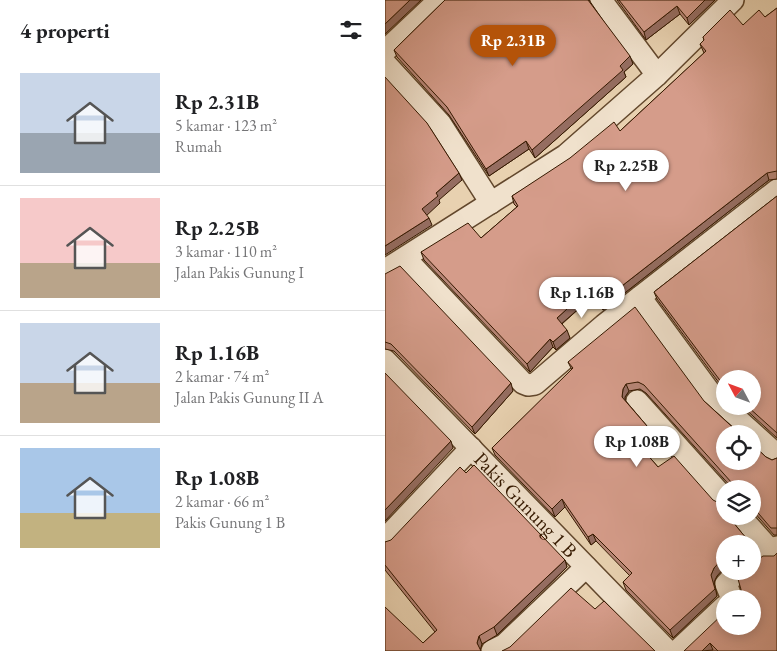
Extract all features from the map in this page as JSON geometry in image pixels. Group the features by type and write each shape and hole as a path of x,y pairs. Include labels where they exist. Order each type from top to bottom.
{"street":[{"path":"385,51 439,0"},
{"path":"601,0 657,75"},
{"path":"385,270 566,155 657,75 733,0"},
{"path":"385,63 439,123 491,203"},
{"path":"405,258 523,382 528,385 535,384 604,324 777,190"},
{"path":"640,297 715,398 777,455"},
{"name":"Pakis Gunung 1 B","path":"385,360 668,651"},
{"path":"637,402 716,489"},
{"path":"385,540 471,448"},
{"path":"747,525 767,552"},
{"path":"492,651 504,646 586,566"},
{"path":"677,651 716,614"}],"building":[{"path":"385,0 410,0 385,24"},
{"path":"445,0 588,0 630,56 620,66 623,70 532,150 526,141 486,169 447,107 394,50"},
{"path":"619,0 705,0 687,18 677,6 644,32"},
{"path":"777,8 777,171 767,173 600,303 589,289 557,318 567,330 553,342 550,339 527,364 421,252 468,223 481,238 518,206 512,196 570,158 614,122 620,131 706,51 700,44 704,40 703,37 730,10 743,25 759,10 765,17"},
{"path":"385,77 427,123 459,173 436,193 438,196 422,209 429,218 385,246"},
{"path":"777,196 777,433 757,415 761,415 761,370 716,370 716,375 654,292"},
{"path":"400,266 511,383 472,427 391,344 385,342 385,274"},
{"path":"635,307 704,401 716,412 716,415 719,415 730,425 716,425 716,465 644,385 638,382 626,384 623,389 622,397 647,426 633,438 658,467 674,456 716,502 716,525 735,525 744,535 716,535 716,566 711,575 715,589 670,630 623,582 632,573 593,534 588,537 562,499 552,509 492,448 573,368 568,362"},
{"path":"385,373 451,441 385,510"},
{"path":"761,452 772,460 777,458 777,528 771,528 761,516 761,480 729,480 720,470 761,470"},
{"path":"474,465 565,560 494,627 479,636 477,643 481,651 385,651 385,607 423,643 437,630 385,565 385,542 391,540 460,467 466,473"},
{"path":"777,553 777,651 718,651 710,643 702,651 684,651 716,621 716,635 761,635 761,590 741,590 738,580 761,580 761,557 774,556"},
{"path":"571,588 595,609 604,601 655,651 502,651 510,647"}]}
